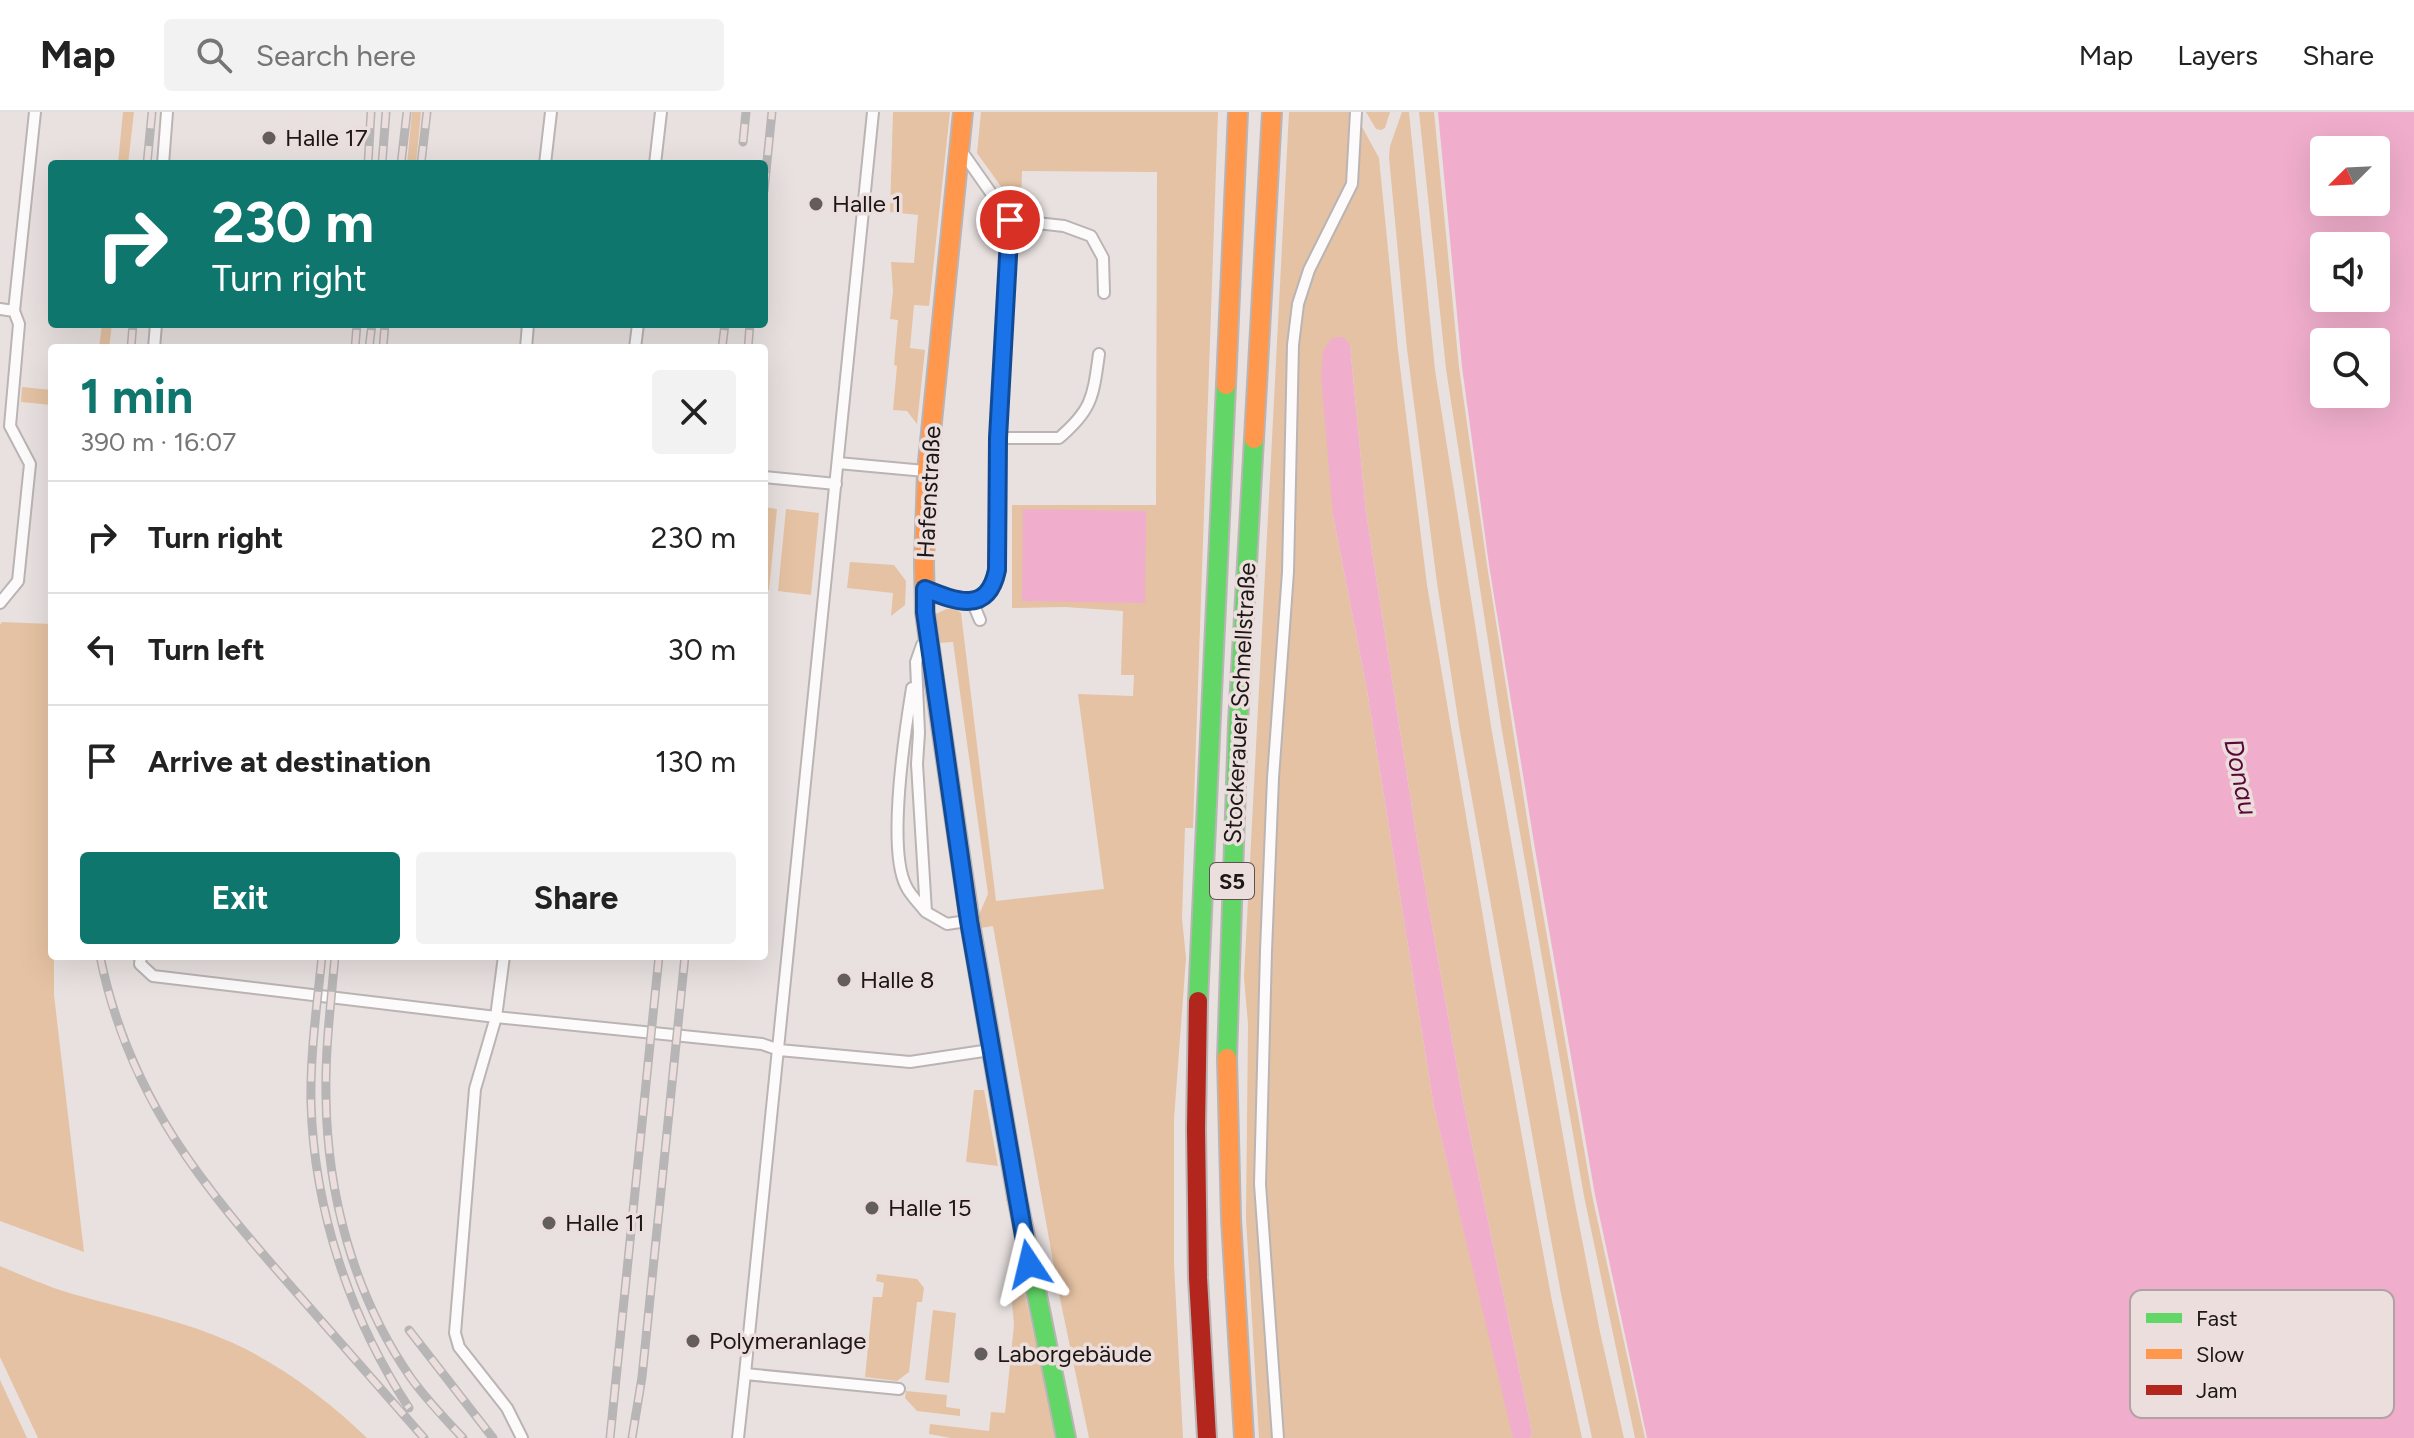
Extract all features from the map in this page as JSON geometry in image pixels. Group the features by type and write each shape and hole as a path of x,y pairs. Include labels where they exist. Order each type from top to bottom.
{"main road":[{"name":"Hafenstraße","path":"963,112 927,472 925,589 928,630 969,921 1035,1295 1066,1438"},
{"name":"Stockerauer Schnellstraße","path":"1207,1438 1198,1278 1198,1007 1238,112"},
{"name":"Stockerauer Schnellstraße","path":"1244,1438 1231,1219 1227,1040 1238,723 1272,112"}],"lane":[{"path":"0,603 18,581 30,464 10,426 19,324 14,311 35,112"},
{"path":"163,160 167,112"},
{"path":"545,160 551,112"},
{"path":"655,160 661,112"},
{"path":"738,1438 873,112"},
{"path":"1278,1438 1260,1184 1273,793 1288,572 1293,345 1298,304 1309,270 1352,184 1356,112"},
{"path":"925,589 949,599 972,601 986,596 994,587 997,570 998,438 1010,220 959,148"},
{"path":"1010,220 1064,226 1091,236 1103,258 1104,293"},
{"path":"0,309 14,311"},
{"path":"998,438 1059,438 1079,420 1094,393 1099,354"},
{"path":"838,463 927,472"},
{"path":"768,477 836,484"},
{"path":"972,601 980,620"},
{"path":"928,630 916,662 905,733 897,857 906,886 926,912 947,924 969,921"},
{"path":"916,662 917,764 926,912"},
{"path":"140,960 140,964 153,976 496,1017 762,1044 779,1050 910,1062 992,1050"},
{"path":"503,960 496,1017 475,1089 455,1333 459,1347 507,1408 522,1438"},
{"path":"745,1374 899,1389"}],"shaded area":[{"path":"123,112 134,112 128,160 118,160"},
{"path":"412,112 421,112 416,160 407,160"},
{"path":"893,112 950,112 929,306 914,305 910,348 925,350 917,424 907,411 893,410 898,320 890,319 893,291 891,262 914,263 918,215 890,212"},
{"path":"981,112 1218,112 1193,828 1185,828 1182,918 1186,958 1174,1119 1174,1264 1183,1438 1089,1438 1058,1289 993,926 981,928 978,917 988,894 953,642 938,643 935,615 948,609 961,613 996,901 1104,889 1078,694 1133,696 1134,675 1121,675 1123,611 1065,607 1012,608 1012,505 1156,505 1157,172 1022,171 1021,202 1015,206 977,153"},
{"path":"1289,112 1354,112 1379,158 1398,350 1427,585 1537,1220 1582,1438 1530,1438 1532,1432 1463,1101 1417,840 1366,512 1350,345 1333,515 1367,690 1434,1107 1514,1438 1259,1438 1246,1218 1248,1024 1244,977"},
{"path":"1366,112 1390,112 1385,128 1376,129"},
{"path":"1402,112 1409,112 1435,370 1492,732 1574,1198 1624,1438 1592,1438 1562,1299 1460,732 1407,349 1389,157"},
{"path":"1419,112 1434,112 1459,367 1532,850 1592,1195 1645,1438 1635,1438 1584,1196 1502,731 1446,369"},
{"path":"102,328 112,328 110,344 100,344"},
{"path":"22,387 48,390 48,405 21,402"},
{"path":"768,508 777,509 768,590"},
{"path":"786,509 819,513 811,595 778,591"},
{"path":"850,562 894,565 906,581 905,605 891,616 893,593 847,588"},
{"path":"2,622 48,624 48,960 54,960 54,995 84,1252 0,1221"},
{"path":"974,1090 984,1090 998,1166 966,1162"},
{"path":"0,1266 60,1290 177,1322 233,1343 304,1385 367,1438 38,1438 0,1357"},
{"path":"1013,1271 1020,1271 1056,1438 951,1438 929,1434 930,1424 989,1431 991,1412 1005,1413 1014,1325"},
{"path":"877,1274 917,1279 924,1288 922,1302 917,1302 909,1372 897,1381 865,1377 873,1297 882,1297 884,1283 876,1281"},
{"path":"933,1310 956,1313 949,1383 925,1380"},
{"path":"0,1380 27,1438 0,1438"},
{"path":"906,1391 947,1395 946,1407 960,1409 960,1416 917,1411 905,1398"}],"water":[{"name":"Donau","path":"1438,112 2414,112 2414,1438 1647,1438 1595,1195 1489,565 1462,367"},
{"path":"1343,337 1350,345 1366,512 1417,840 1463,1101 1532,1432 1530,1438 1513,1438 1434,1107 1367,690 1333,515 1321,376 1323,351 1332,338"},
{"path":"1023,509 1146,511 1145,603 1022,601"}],"railway":[{"path":"147,160 152,112"},
{"path":"368,160 371,112"},
{"path":"382,160 386,112"},
{"path":"401,160 407,112"},
{"path":"421,160 427,112"},
{"path":"743,142 746,112"},
{"path":"767,160 772,112"},
{"path":"131,344 133,328"},
{"path":"355,344 357,328"},
{"path":"370,344 372,328"},
{"path":"383,344 385,328"},
{"path":"722,344 724,328"},
{"path":"748,344 750,328"},
{"path":"101,960 130,1054 174,1138 230,1215 424,1438"},
{"path":"322,960 311,1085 319,1183 339,1262 353,1300 369,1337 409,1408"},
{"path":"335,960 326,1096 338,1207 359,1279 391,1346 417,1386 463,1438"},
{"path":"610,1438 659,960"},
{"path":"632,1438 642,1377 685,960"},
{"path":"409,1330 493,1438"}],"traffic: fast":[{"path":"1198,1001 1226,385"},
{"path":"1227,1058 1238,723 1254,439"},
{"path":"1017,1197 1066,1438"}],"traffic: slow":[{"path":"934,678 925,612 927,472 963,112"},
{"path":"1226,385 1238,112"},
{"path":"1254,439 1272,112"},
{"path":"1227,1058 1231,1219 1244,1438"}],"traffic: jam":[{"path":"934,678 970,923 1017,1197"},
{"path":"1198,1001 1198,1278 1207,1438"}],"place":[{"name":"Halle 17","path":"269,138"},
{"name":"Halle 1","path":"816,204"},
{"name":"Halle 8","path":"844,980"},
{"name":"Halle 15","path":"872,1208"},
{"name":"Halle 11","path":"549,1223"},
{"name":"Polymeranlage","path":"693,1341"},
{"name":"Laborgebäude","path":"981,1354"}],"route":[{"path":"1010,220 998,438 997,570 994,587 986,596 972,601 949,599 925,589 925,612 969,921 1029,1264"}]}
